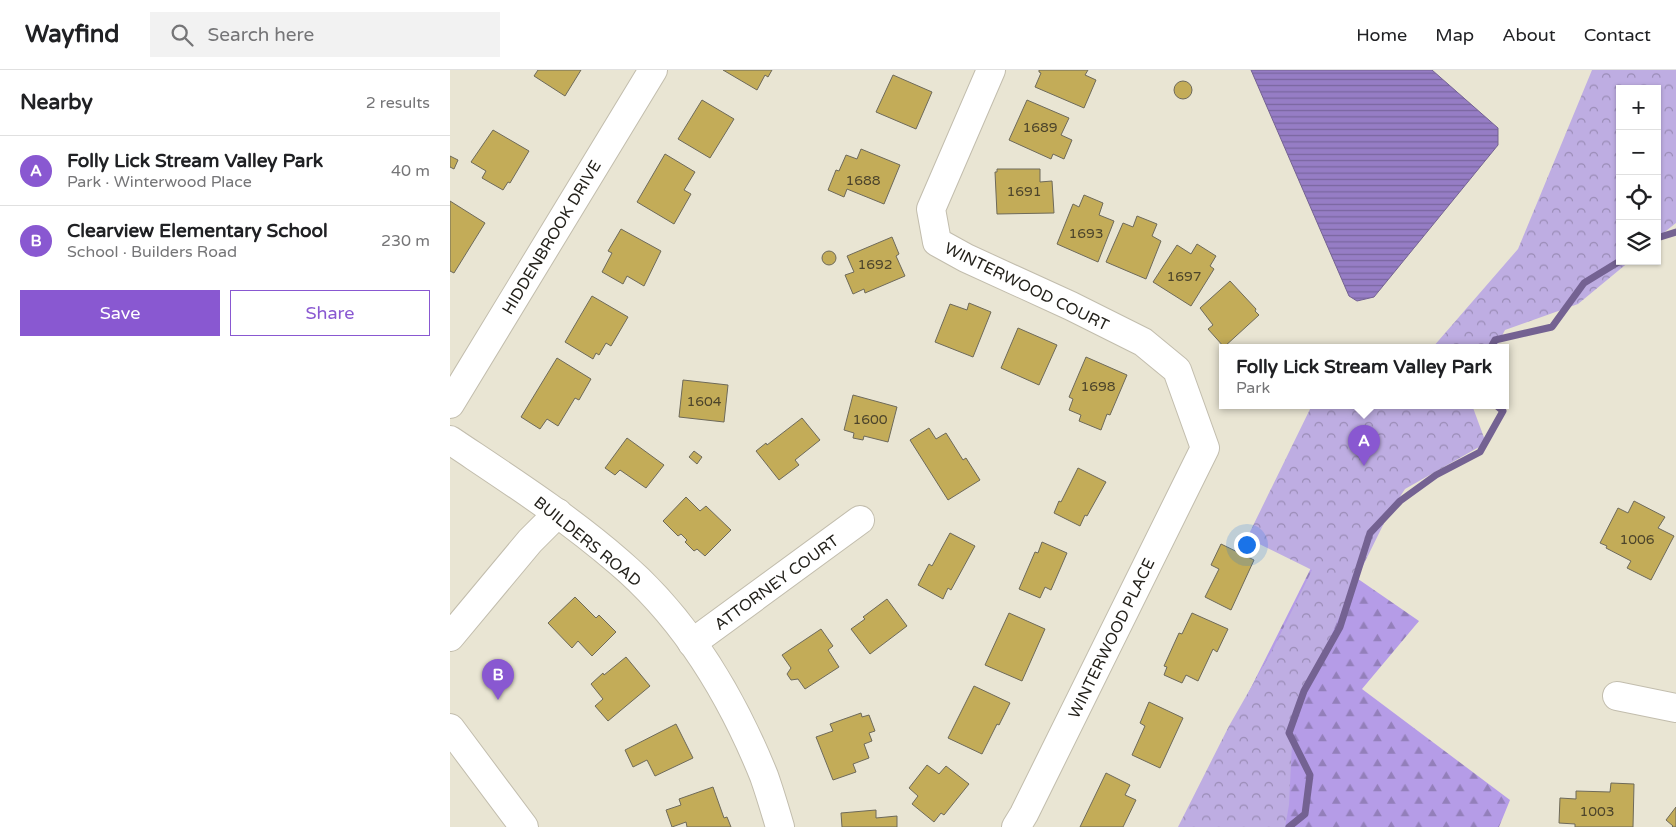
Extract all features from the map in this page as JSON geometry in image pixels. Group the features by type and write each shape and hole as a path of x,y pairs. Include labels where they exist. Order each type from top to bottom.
{"street":[{"name":"HIDDENBROOK DRIVE","path":"450,404 653,70"},
{"name":"WINTERWOOD COURT","path":"991,70 930,208 937,242 966,258 1143,342 1176,370 1205,448"},
{"name":"BUILDERS ROAD","path":"450,440 558,513 620,563 660,602 692,643 714,676 742,725 764,778 780,827"},
{"name":"WINTERWOOD PLACE","path":"1016,827 1205,448"},
{"path":"450,638 530,541 558,513"},
{"name":"ATTORNEY COURT","path":"692,643 860,520"},
{"path":"1617,696 1676,708"},
{"path":"450,728 524,827"}],"green space":[{"path":"1592,70 1676,70 1676,223 1661,235 1661,85 1616,85 1616,265 1625,265 1578,304 1505,330 1498,344 1436,344 1518,249"},
{"path":"1310,409 1473,409 1486,443 1405,489 1388,515 1351,590 1293,723 1289,805 1285,827 1178,827 1229,726 1273,649 1312,570 1247,538"},
{"path":"1319,552 1419,621 1362,689 1510,800 1499,827 1181,827"}],"shaded area":[{"path":"1251,70 1432,70 1498,128 1498,145 1374,297 1357,301 1349,296"}],"building":[{"path":"538,70 581,70 565,96 534,76"},
{"path":"723,70 772,70 768,77 765,75 757,90"},
{"path":"1039,70 1088,70 1085,75 1096,80 1084,108 1035,87 1041,73"},
{"path":"893,75 932,92 916,129 876,112"},
{"path":"1183,81 1189,84 1192,90 1189,96 1183,99 1177,96 1174,90 1177,84"},
{"path":"702,100 734,119 710,158 678,139"},
{"path":"1027,100 1069,118 1061,135 1072,140 1064,159 1053,154 1051,159 1009,140"},
{"path":"493,130 529,151 510,183 508,182 503,190 482,178 486,171 471,162"},
{"path":"861,149 900,165 884,204 847,189 844,197 828,190 836,170 839,171 846,155 857,159"},
{"path":"665,154 695,172 684,190 691,194 674,224 637,202"},
{"path":"450,156 458,160 454,169 450,167"},
{"path":"997,169 1040,169 1040,182 1052,181 1054,213 997,214 995,172 997,172"},
{"path":"1084,195 1103,203 1099,215 1114,221 1098,262 1057,244 1073,204 1079,207"},
{"path":"450,201 485,223 454,273 450,271"},
{"path":"1137,216 1157,224 1152,236 1161,241 1146,279 1106,262 1123,223 1133,227"},
{"path":"621,229 661,251 644,286 627,276 623,284 602,272 612,253 608,251"},
{"path":"892,237 899,254 896,256 905,276 865,293 864,289 853,294 845,275 854,272 847,256"},
{"path":"1197,244 1216,256 1210,266 1214,269 1191,306 1153,282 1177,245 1191,254"},
{"path":"829,251 834,253 836,258 834,263 829,265 824,263 822,258 824,253"},
{"path":"1230,281 1256,309 1255,311 1259,315 1227,344 1221,344 1208,329 1213,325 1200,308"},
{"path":"592,296 628,317 611,346 606,343 599,355 596,353 593,359 565,342"},
{"path":"969,303 991,312 973,357 935,342 950,304 967,310"},
{"path":"1018,328 1057,345 1039,385 1001,368"},
{"path":"1086,357 1127,375 1110,415 1107,414 1101,430 1079,421 1081,415 1069,410 1073,399 1069,397"},
{"path":"557,358 591,379 579,400 575,398 558,426 547,419 540,429 521,417"},
{"path":"683,380 728,385 724,422 679,417"},
{"path":"853,395 897,407 888,442 864,436 863,440 853,438 854,433 844,430"},
{"path":"802,418 820,440 795,460 799,465 779,480 756,451 766,443 767,445"},
{"path":"929,428 936,439 946,433 963,460 966,458 980,480 948,500 910,440"},
{"path":"627,438 664,465 646,488 620,470 615,475 605,468"},
{"path":"694,451 702,457 697,464 689,457"},
{"path":"1078,468 1106,482 1080,526 1054,513"},
{"path":"686,497 700,511 706,506 731,530 705,556 697,549 694,551 685,542 687,540 681,534 678,536 663,521"},
{"path":"1634,501 1665,517 1658,528 1674,536 1651,580 1627,568 1631,561 1600,543 1618,508 1628,513"},
{"path":"950,533 975,546 951,590 948,588 943,599 918,585 929,564 932,566"},
{"path":"1042,542 1067,553 1051,590 1045,587 1040,598 1019,589 1035,552 1038,553"},
{"path":"1221,544 1254,560 1231,610 1205,597 1219,569 1211,565"},
{"path":"575,597 596,618 599,615 616,632 592,656 578,641 572,648 548,623"},
{"path":"887,599 907,626 870,654 851,629 865,619 863,617"},
{"path":"1009,613 1045,629 1022,681 985,665"},
{"path":"1192,613 1228,629 1217,652 1213,649 1198,681 1186,675 1182,683 1164,675 1167,667 1164,666 1179,633 1182,634"},
{"path":"821,629 833,646 828,650 839,667 805,689 798,679 791,680 787,674 791,668 782,655"},
{"path":"626,657 650,686 608,721 595,706 603,699 591,684"},
{"path":"974,686 1010,703 982,754 948,738"},
{"path":"1149,702 1183,718 1160,768 1132,755 1145,726 1140,723"},
{"path":"861,713 862,717 869,715 875,731 869,733 872,741 864,744 869,758 853,764 856,772 833,780 816,737 833,731 830,724"},
{"path":"676,724 693,758 655,776 647,760 633,767 625,750"},
{"path":"927,765 939,774 946,766 969,784 944,815 941,813 934,822 912,804 918,796 909,788"},
{"path":"1106,773 1130,785 1125,795 1136,800 1123,827 1080,827"},
{"path":"1611,783 1634,784 1633,827 1575,827 1575,824 1559,823 1560,798 1576,799 1576,791 1610,792"},
{"path":"713,787 724,818 727,817 731,827 687,827 686,822 672,827 666,810 681,805 679,799"},
{"path":"1676,807 1676,827 1672,827 1666,820"},
{"path":"876,810 876,818 897,816 897,827 842,827 841,813"}],"waterway":[{"path":"1661,237 1676,232"},
{"path":"1493,344 1495,340 1552,327 1584,283 1616,263"},
{"path":"1289,827 1305,814 1310,775 1289,733 1304,691 1340,627 1370,533 1400,501 1436,475 1480,452 1503,411 1501,409"}],"place":[{"name":"Folly Lick Stream Valley Park","path":"1364,466"},
{"name":"Clearview Elementary School","path":"498,700"}]}
